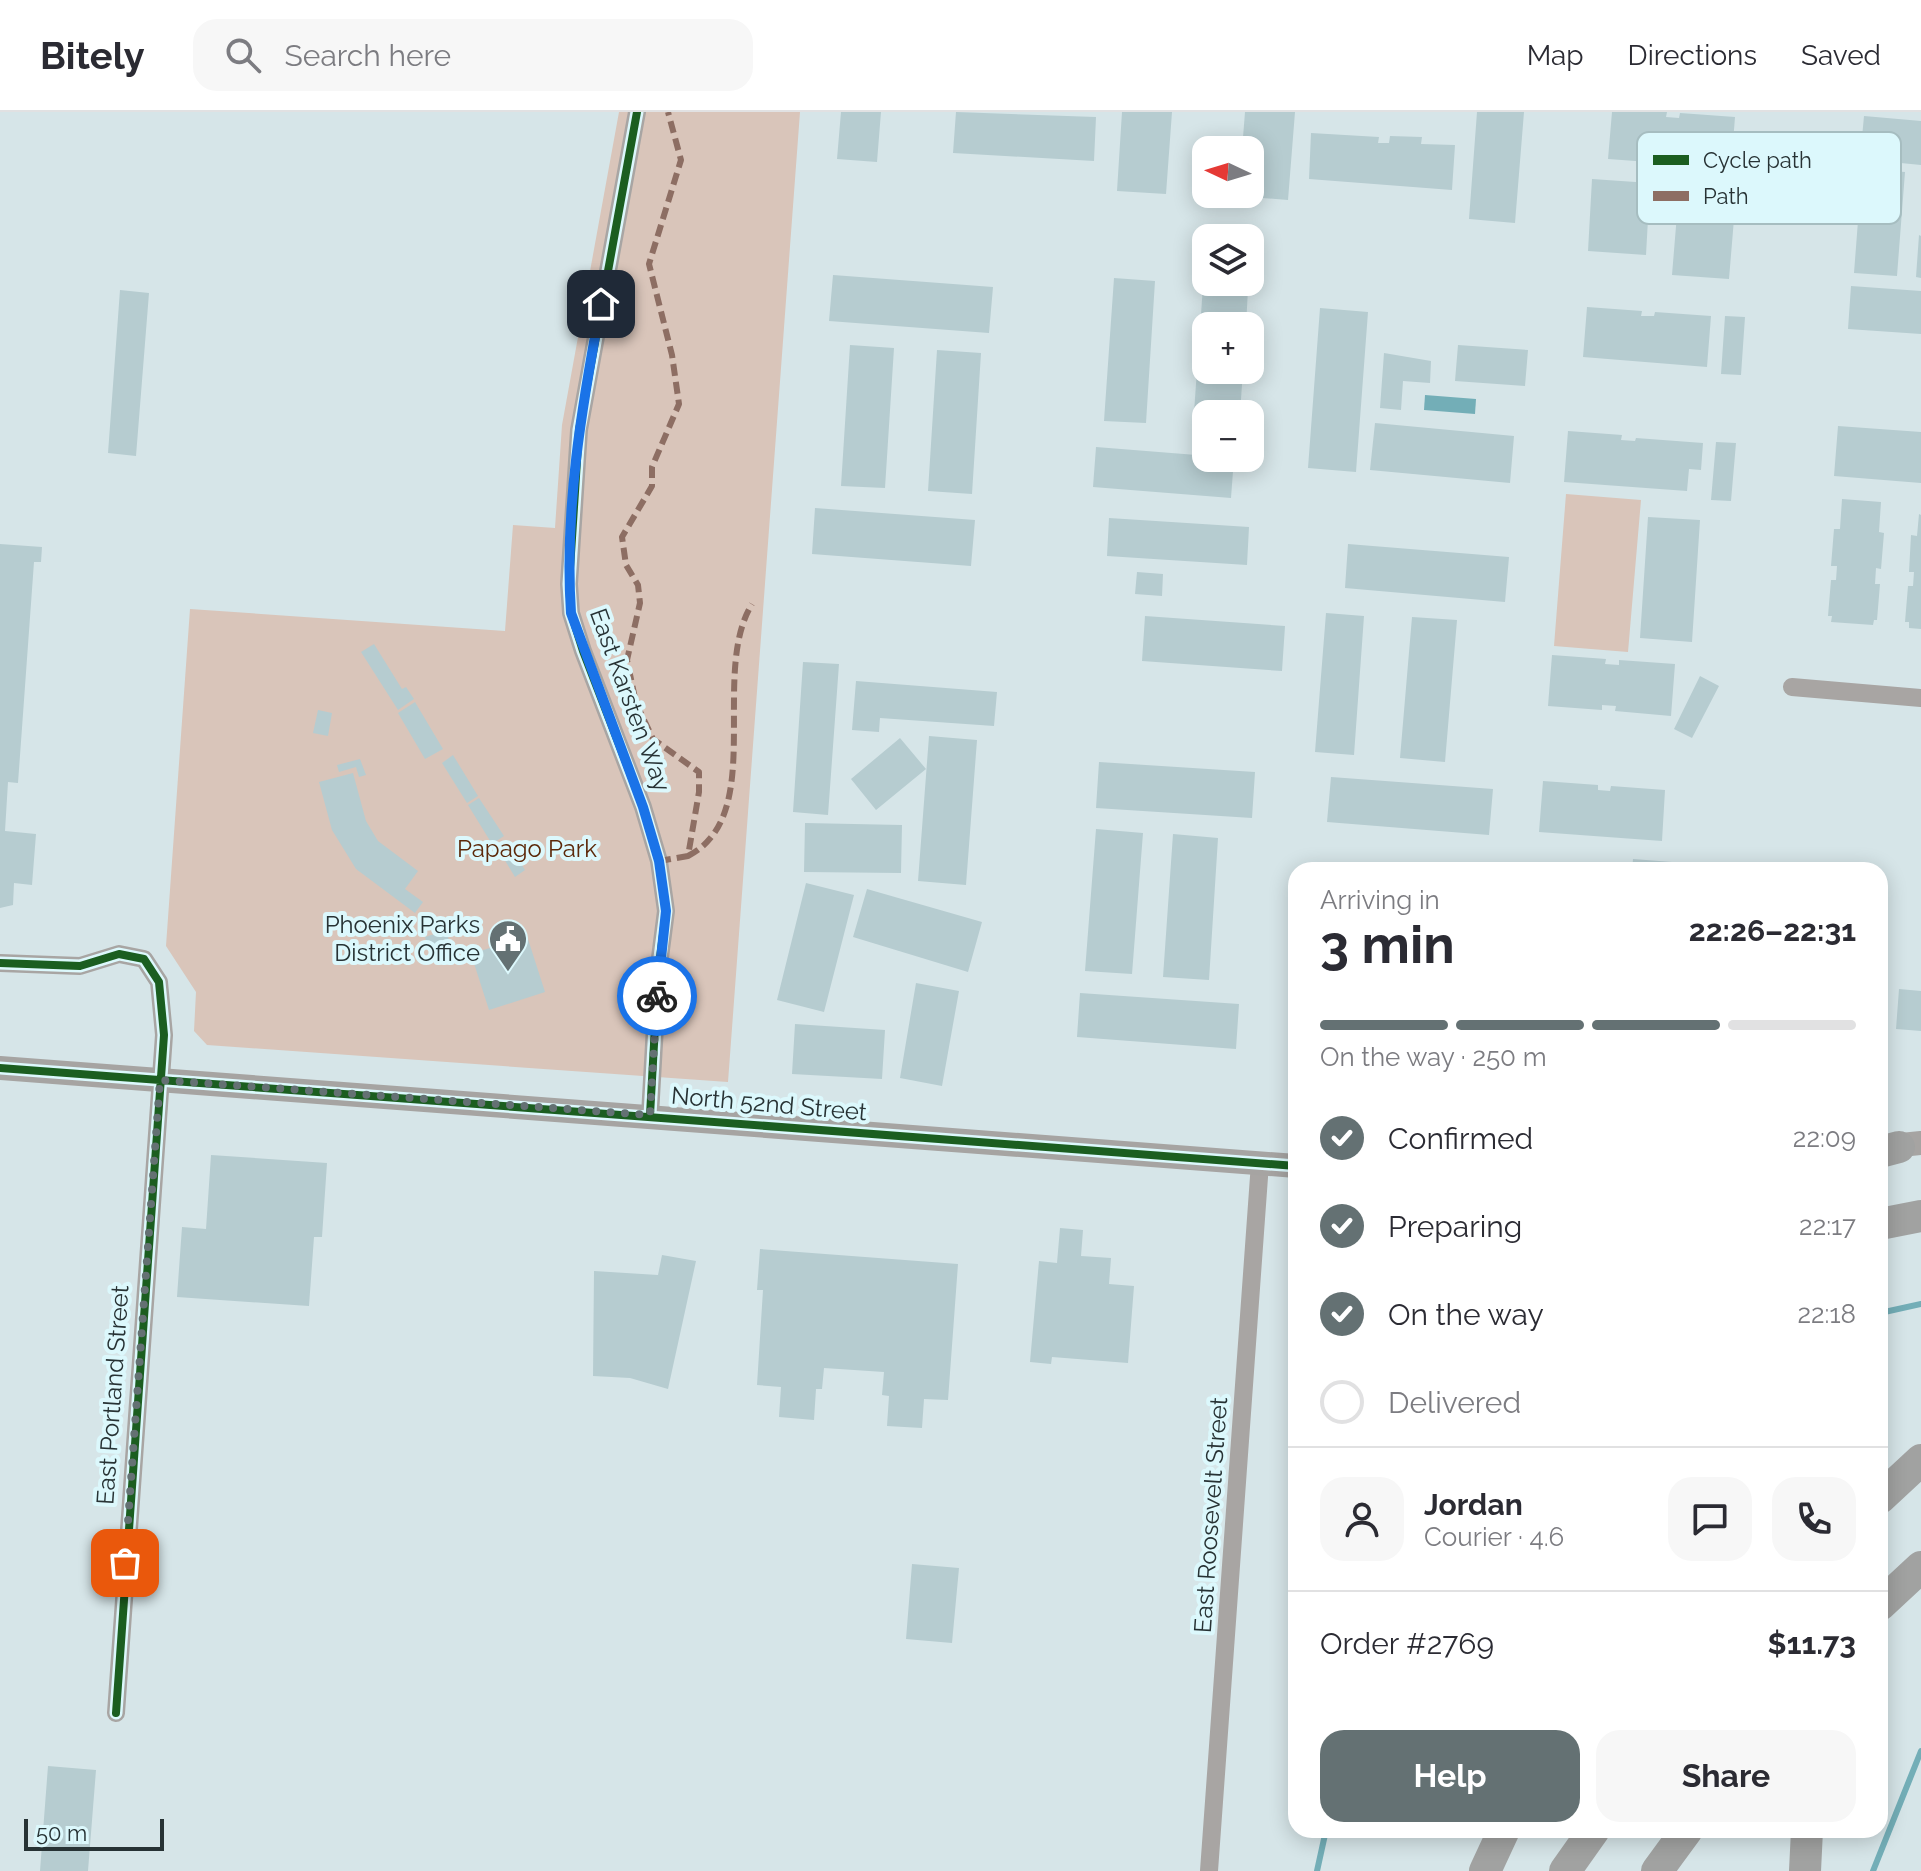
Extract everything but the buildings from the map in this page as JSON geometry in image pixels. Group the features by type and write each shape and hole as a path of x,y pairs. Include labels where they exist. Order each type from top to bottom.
{"highway":[{"path":"1888,1222 1921,1215"},
{"path":"1888,1491 1921,1460"},
{"path":"1888,1598 1921,1567"},
{"path":"1485,1871 1500,1838"},
{"path":"1565,1871 1588,1838"},
{"path":"1657,1871 1681,1838"},
{"path":"1805,1871 1807,1838"}],"main road":[{"name":"North 52nd Street","path":"0,1068 1288,1165"},
{"path":"1888,1213 1921,1215"}],"street":[{"name":"East Karsten Way","path":"637,112 579,430 569,584 571,613 583,651 643,807 659,861 666,911 658,973 650,1115"},
{"path":"1792,687 1921,698"},
{"name":"East Portland Street","path":"0,963 80,966 119,954 144,959 159,982 164,1035 116,1713"},
{"name":"East Roosevelt Street","path":"1209,1871 1260,1163"}],"green space":[{"name":"Papago Park","path":"619,112 800,112 728,1082 207,1045 194,1031 196,992 166,946 190,609 505,631 513,525 555,528 562,425"},
{"path":"1566,494 1641,500 1628,652 1554,646"}],"water":[{"path":"1425,395 1476,399 1475,414 1424,410"}],"waterway":[{"path":"1888,1311 1921,1304"},
{"path":"1888,1834 1921,1751"},
{"path":"1317,1871 1324,1838"},
{"path":"1873,1871 1886,1838"}],"marked path":[{"path":"659,861 688,856 699,792 699,772 653,739 636,703 627,660 640,603 638,585 626,565 622,537 652,486 652,467 679,404 672,355 649,264 681,160 668,112"},
{"path":"688,856 712,836 726,809 732,777 735,667 740,633 752,604"}],"cycle path":[{"path":"637,112 579,430 569,584 571,613 583,651 643,807 659,861 666,911 658,973 650,1115"},
{"path":"0,963 80,966 119,954 144,959 159,982 164,1035 116,1713"},
{"path":"0,1068 1288,1165"}],"way so far":[{"path":"125,1563 160,1080 650,1115 657,996"}],"place":[{"name":"Phoenix Parks District Office","path":"508,973"}],"route":[{"path":"601,304 579,430 569,584 571,613 643,807 659,861 666,911 657,996"}]}
